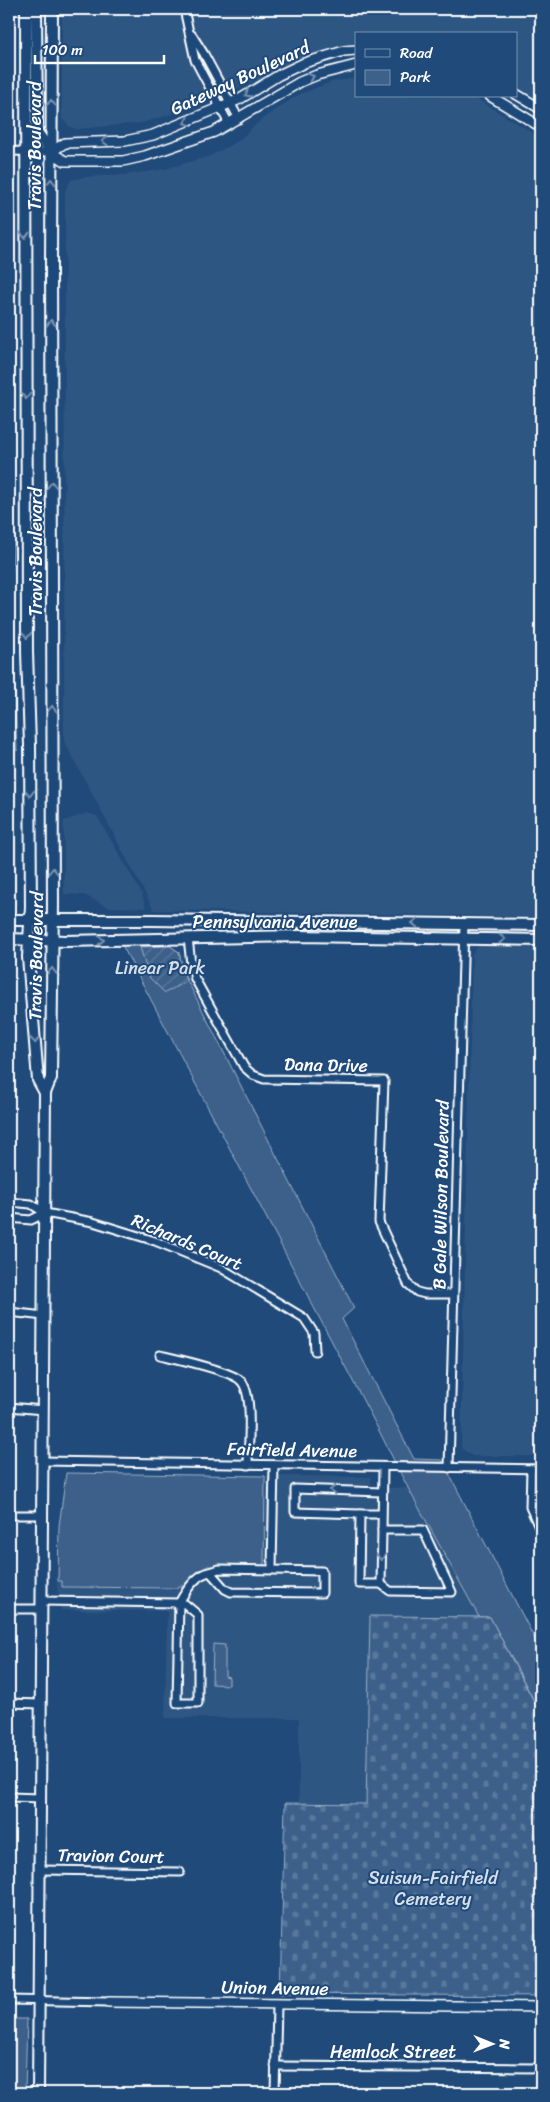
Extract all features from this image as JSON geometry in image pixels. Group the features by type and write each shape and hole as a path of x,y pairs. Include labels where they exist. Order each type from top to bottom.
{"main road":[{"name":"Travis Boulevard","path":"26,9 25,151 30,920 28,957 38,1080 45,1093"},
{"path":"36,9 37,132 51,152"},
{"name":"Travis Boulevard","path":"38,2093 45,1093 51,1078 53,920 52,9"},
{"name":"Pennsylvania Avenue","path":"9,920 541,925"},
{"name":"Pennsylvania Avenue","path":"9,939 299,936 541,940"}],"street":[{"path":"184,9 194,60 229,124"},
{"path":"190,32 204,54 238,119"},
{"name":"Gateway Boulevard","path":"355,50 344,51 304,63 220,108 153,135 125,141 65,143 51,152 65,161 123,161 145,156 200,138 238,119 300,82 355,65"},
{"path":"518,95 541,109"},
{"path":"493,98 541,127"},
{"path":"9,151 51,152"},
{"name":"B Gale Wilson Boulevard","path":"449,1468 464,924"},
{"name":"Dana Drive","path":"188,938 195,979 244,1067 253,1075 264,1079 384,1081 379,1222 408,1284 416,1292 425,1294 454,1294"},
{"path":"9,1202 31,1204 45,1213"},
{"path":"9,1218 31,1220 45,1213"},
{"name":"Richards Court","path":"45,1213 93,1222 155,1241 221,1268 304,1318 314,1333 316,1351"},
{"path":"9,1312 44,1316"},
{"path":"160,1355 229,1374 241,1381 247,1392 249,1407 248,1465"},
{"path":"9,1407 43,1410"},
{"name":"Fairfield Avenue","path":"43,1462 541,1469"},
{"path":"272,1569 274,1465"},
{"path":"381,1584 382,1467"},
{"path":"531,1469 530,1508 541,1532"},
{"path":"382,1492 295,1490 295,1512 382,1514"},
{"path":"360,1514 359,1584 381,1584 390,1590 452,1592 423,1530 382,1530"},
{"path":"9,1515 42,1515"},
{"path":"9,1609 42,1605 179,1603 185,1604 198,1615 198,1703 177,1703 179,1603 185,1592 201,1576 210,1572 219,1569 322,1570 322,1593 231,1592 225,1589 210,1572"},
{"path":"9,1703 42,1704"},
{"path":"9,1797 41,1798"},
{"name":"Travion Court","path":"41,1870 180,1872"},
{"name":"Union Avenue","path":"9,2000 541,2007"},
{"path":"275,2093 277,2005"},
{"name":"Hemlock Street","path":"275,2066 541,2068"}],"shaded area":[{"path":"62,9 541,9 541,101 518,88 518,32 355,32 355,43 327,49 197,107 141,123 77,129 70,127 62,119"},
{"path":"355,78 355,98 475,98 541,138 541,917 154,910 64,741 65,191 71,180 165,169 210,156 238,141 263,118 298,95 331,82"},
{"path":"9,734 17,751 17,904 9,911"},
{"path":"87,813 97,816 142,894 146,908 108,907 84,895 64,894 64,821"},
{"path":"479,946 541,947 541,1456 472,1456 461,1448 472,954"},
{"path":"66,1473 371,1477 371,1488 408,1488 479,1617 370,1616 366,1804 299,1804 299,1718 165,1718 167,1611 61,1610 57,1587 59,1526"}],"green space":[{"path":"9,503 15,503 12,571 9,591"},
{"path":"9,622 10,666 15,693 17,751 9,734"},
{"name":"Linear Park","path":"122,945 170,946 179,952 183,972 354,1308 342,1319 414,1459 442,1460 541,1651 541,1714 490,1617 479,1617 408,1488"},
{"path":"170,946 179,952 186,981 165,993 149,977 140,947"},
{"path":"66,1473 265,1476 264,1566 208,1566 200,1570 184,1586 176,1588 62,1587 62,1581 58,1581 59,1526"},
{"name":"Suisun-Fairfield Cemetery","path":"370,1616 490,1617 541,1715 541,1996 280,1994 285,1803 366,1804"},
{"path":"213,1644 225,1645 225,1676 229,1677 229,1685 212,1684"},
{"path":"9,2019 27,2019 25,2093 9,2093"}]}
